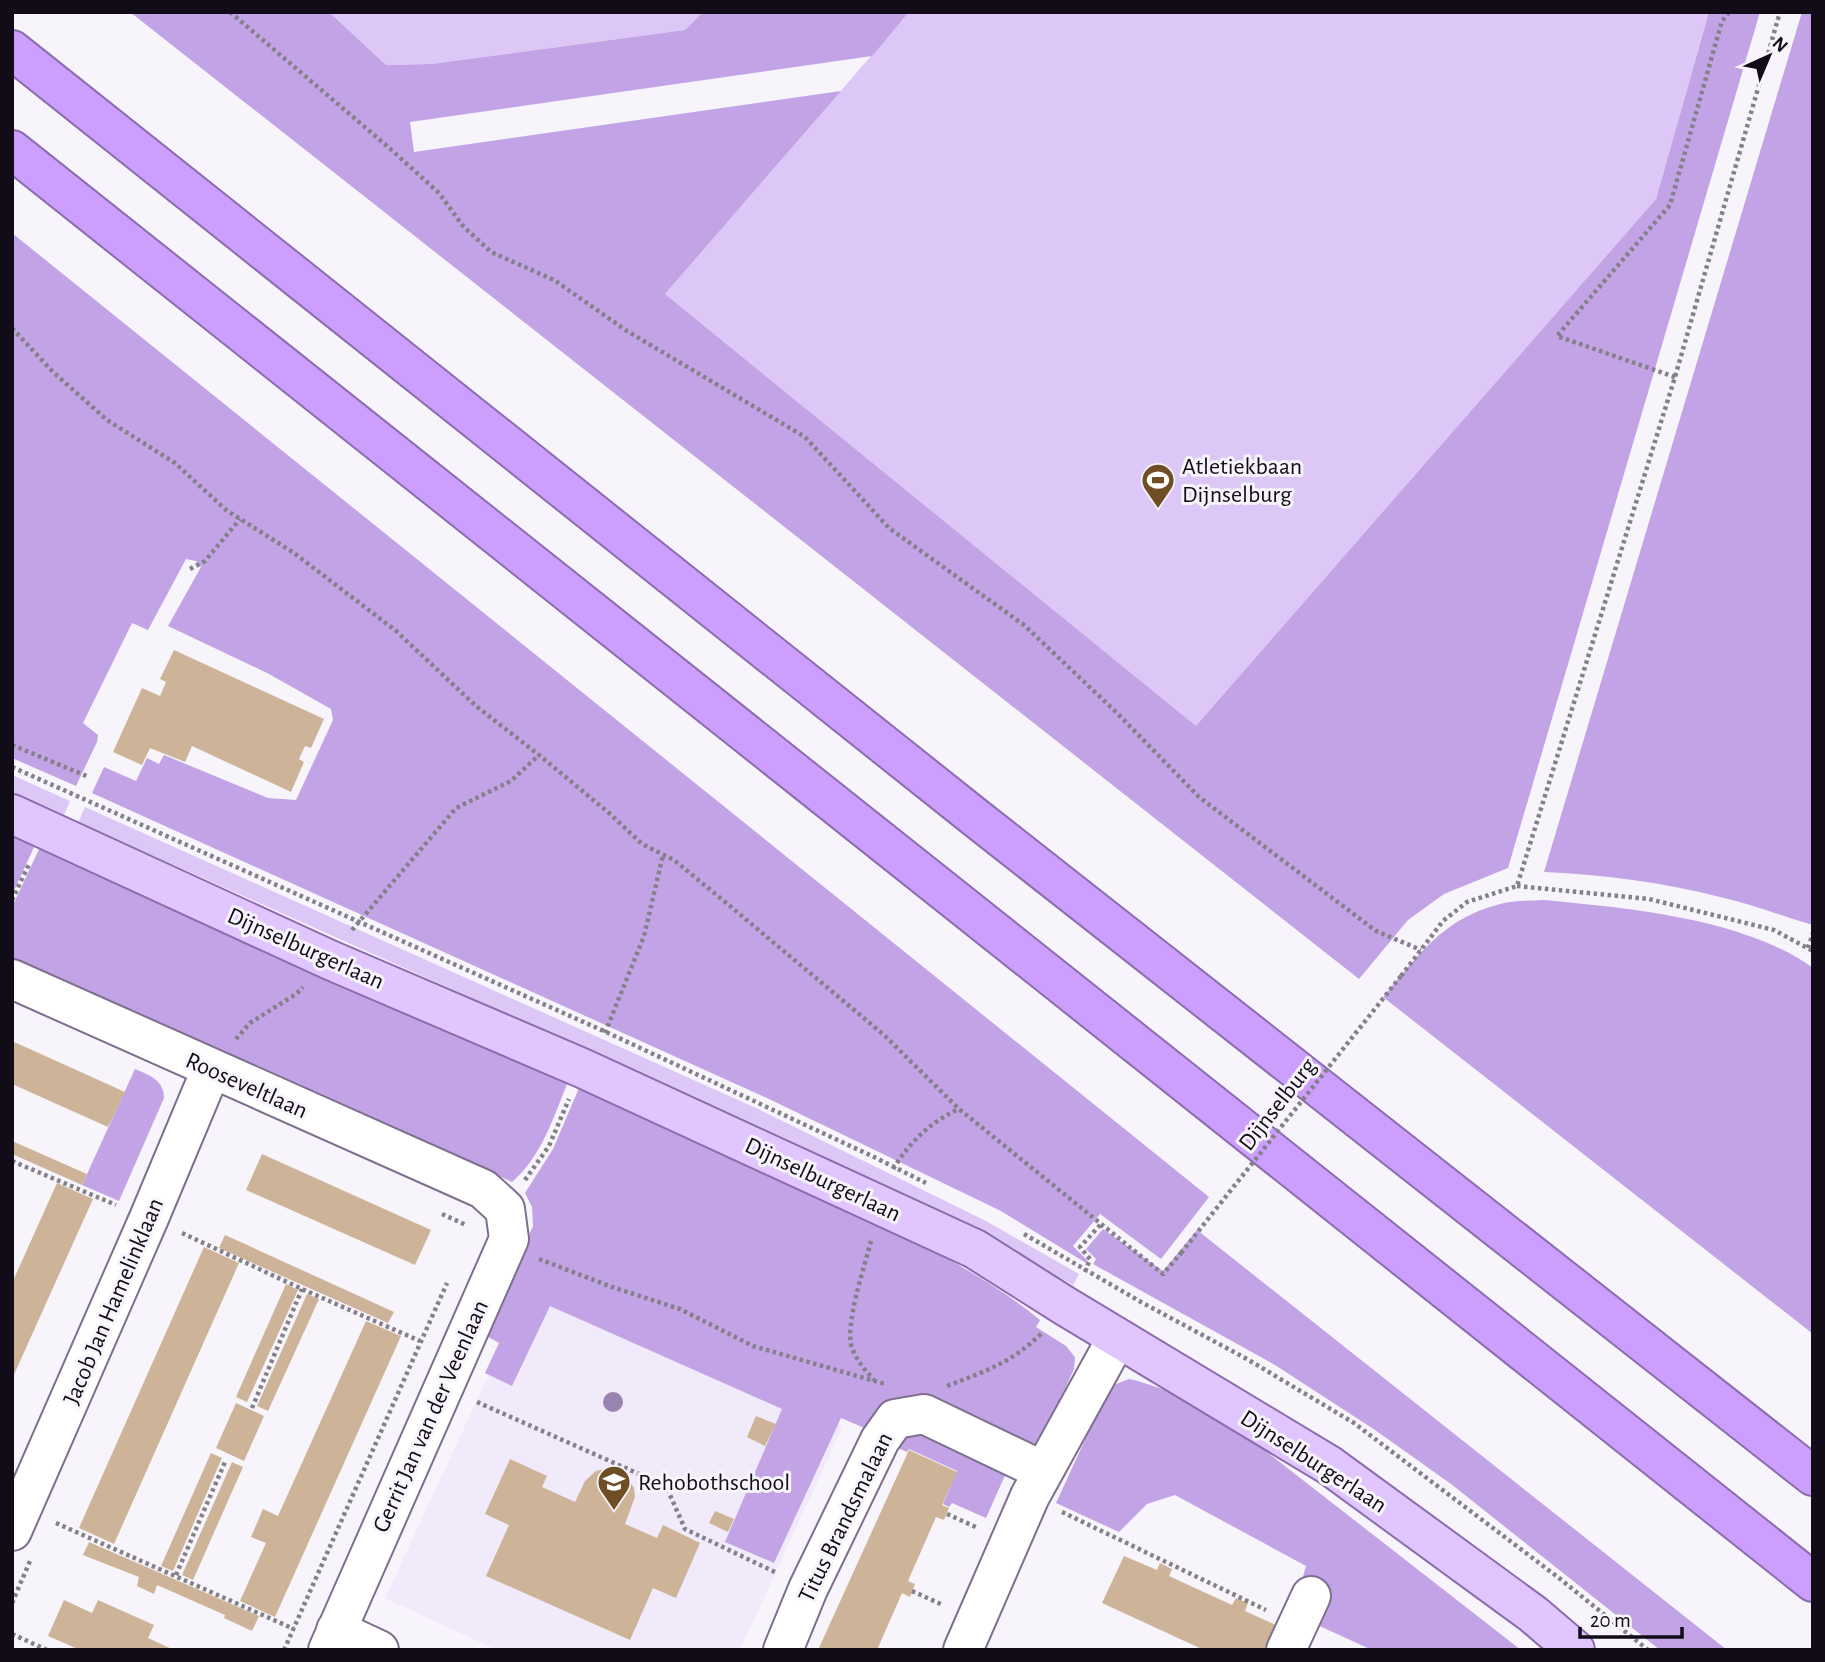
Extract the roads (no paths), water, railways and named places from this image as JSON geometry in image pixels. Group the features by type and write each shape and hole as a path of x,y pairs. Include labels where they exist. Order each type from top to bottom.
{"highway":[{"path":"12,50 975,818 1813,1476"},
{"path":"12,150 1813,1581"}],"main road":[{"name":"Dijnselburgerlaan","path":"12,814 330,960 582,1068 975,1249 1056,1317 1117,1338 1329,1465 1533,1614 1575,1650"}],"street":[{"name":"Rooseveltlaan","path":"12,979 482,1189 505,1209 509,1239"},
{"name":"Jacob Jan Hamelinklaan","path":"18,1519 211,1070"},
{"name":"Gerrit Jan van der Veenlaan","path":"331,1642 509,1239"},
{"path":"963,1650 1037,1484 1117,1338"},
{"name":"Titus Brandsmalaan","path":"783,1650 808,1589 880,1440 895,1419 924,1414 1037,1484"},
{"path":"331,1642 379,1650"}],"place":[{"name":"Atletiekbaan Dijnselburg","path":"1158,510"},
{"name":"Rehobothschool","path":"614,1512"}]}
